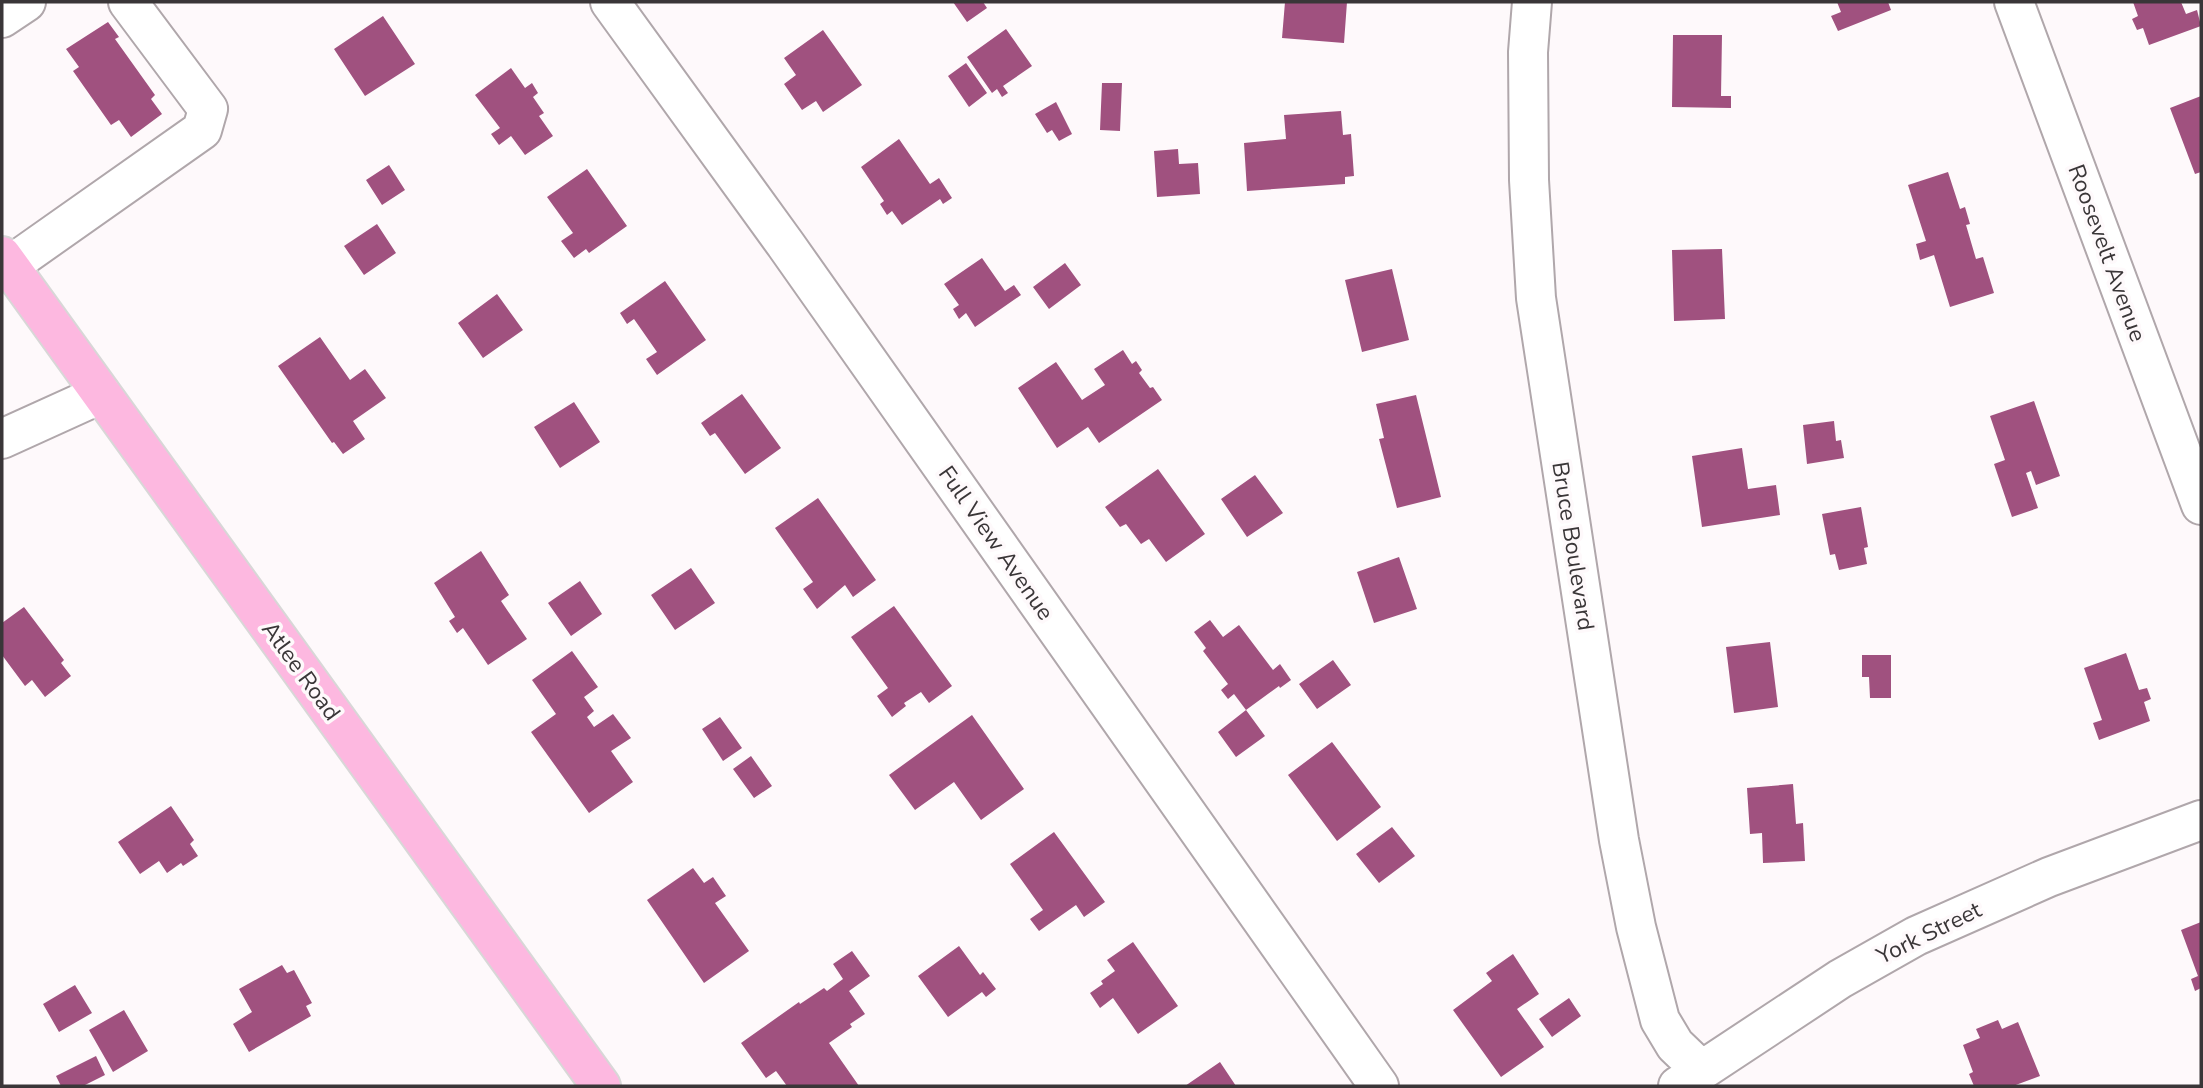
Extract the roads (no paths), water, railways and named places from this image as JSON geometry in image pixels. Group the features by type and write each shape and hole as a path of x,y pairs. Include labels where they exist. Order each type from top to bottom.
{"main road":[{"name":"Atlee Road","path":"5,261 601,1086"}],"street":[{"path":"2,18 26,2"},
{"path":"5,261 202,130 208,109 128,2"},
{"name":"Full View Avenue","path":"610,2 786,245 1379,1086"},
{"name":"Bruce Boulevard","path":"1532,2 1528,52 1529,180 1536,298 1619,840 1636,927 1660,1020 1675,1045 1689,1078"},
{"name":"Roosevelt Avenue","path":"2014,2 2201,505"},
{"path":"2,439 101,394"},
{"name":"York Street","path":"1689,1078 1840,979 1916,936 2049,877 2201,820"}]}
